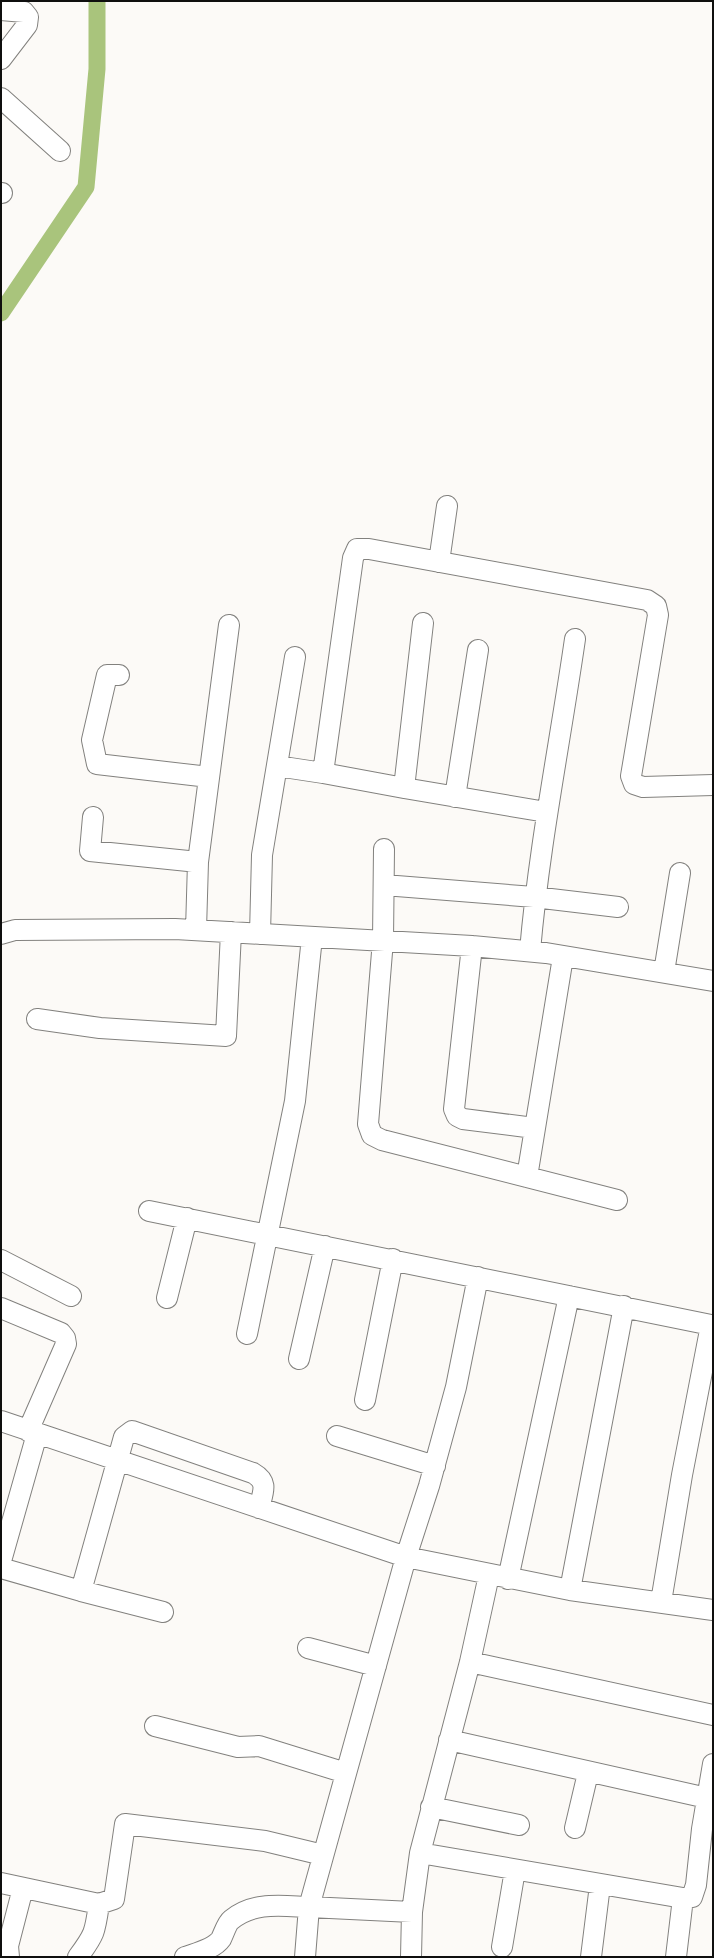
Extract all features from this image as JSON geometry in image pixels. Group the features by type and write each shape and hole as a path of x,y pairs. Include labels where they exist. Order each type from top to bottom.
{"street":[{"path":"1,10 24,12 28,17 27,25 1,59"},
{"path":"1,98 60,151"},
{"path":"439,562 447,506"},
{"path":"323,773 353,558 357,549 369,549 647,600 656,606 658,615 631,776 634,784 643,787 713,785"},
{"path":"404,788 423,623"},
{"path":"196,930 198,862 229,625"},
{"path":"530,951 534,897 546,812 563,726 575,639"},
{"path":"455,797 478,650"},
{"path":"260,934 262,855 294,658"},
{"path":"119,675 107,676 92,740 98,764 209,778"},
{"path":"277,766 546,812"},
{"path":"93,817 90,851 198,862"},
{"path":"384,849 383,940 368,1124 372,1135 382,1140 617,1200"},
{"path":"664,972 680,873"},
{"path":"384,885 534,897 618,907"},
{"path":"1,934 15,930 196,930 383,940 530,951 713,981"},
{"path":"37,1019 100,1028 226,1036 231,932"},
{"path":"247,1334 295,1102 312,937"},
{"path":"472,946 454,1109 457,1116 463,1119 534,1128"},
{"path":"527,1177 563,957"},
{"path":"149,1210 712,1325 684,1468 661,1602"},
{"path":"166,1298 187,1218"},
{"path":"299,1359 325,1246"},
{"path":"1,1260 71,1296"},
{"path":"365,1400 393,1260"},
{"path":"305,1957 309,1907 406,1557 435,1466 456,1386 478,1277"},
{"path":"508,1579 569,1296"},
{"path":"570,1590 624,1306"},
{"path":"1,1308 61,1333 65,1338 66,1344 33,1432 1,1561"},
{"path":"1,1422 117,1462 406,1557 508,1579 570,1590 713,1610"},
{"path":"81,1591 124,1437 132,1431 253,1472 261,1478 264,1484 259,1508"},
{"path":"337,1436 435,1466"},
{"path":"1,1568 81,1591 163,1612"},
{"path":"411,1957 412,1912 420,1853 470,1662 489,1575"},
{"path":"308,1648 376,1666"},
{"path":"470,1662 713,1715"},
{"path":"155,1726 238,1746 259,1746 346,1773"},
{"path":"449,1740 588,1773 707,1798"},
{"path":"420,1853 600,1885 683,1898 692,1897 696,1885 707,1798 713,1764"},
{"path":"575,1828 588,1773"},
{"path":"431,1807 519,1825"},
{"path":"1,1883 99,1904 114,1899 125,1824 265,1841 323,1855"},
{"path":"502,1947 515,1870"},
{"path":"590,1957 600,1885"},
{"path":"9,1957 8,1946 23,1888"},
{"path":"676,1957 683,1898"},
{"path":"78,1957 93,1938 96,1930 99,1904"},
{"path":"185,1957 209,1947 219,1949 230,1920 255,1907 267,1905 412,1912"}],"waterway":[{"path":"1,313 86,187 97,69 97,1"}]}
